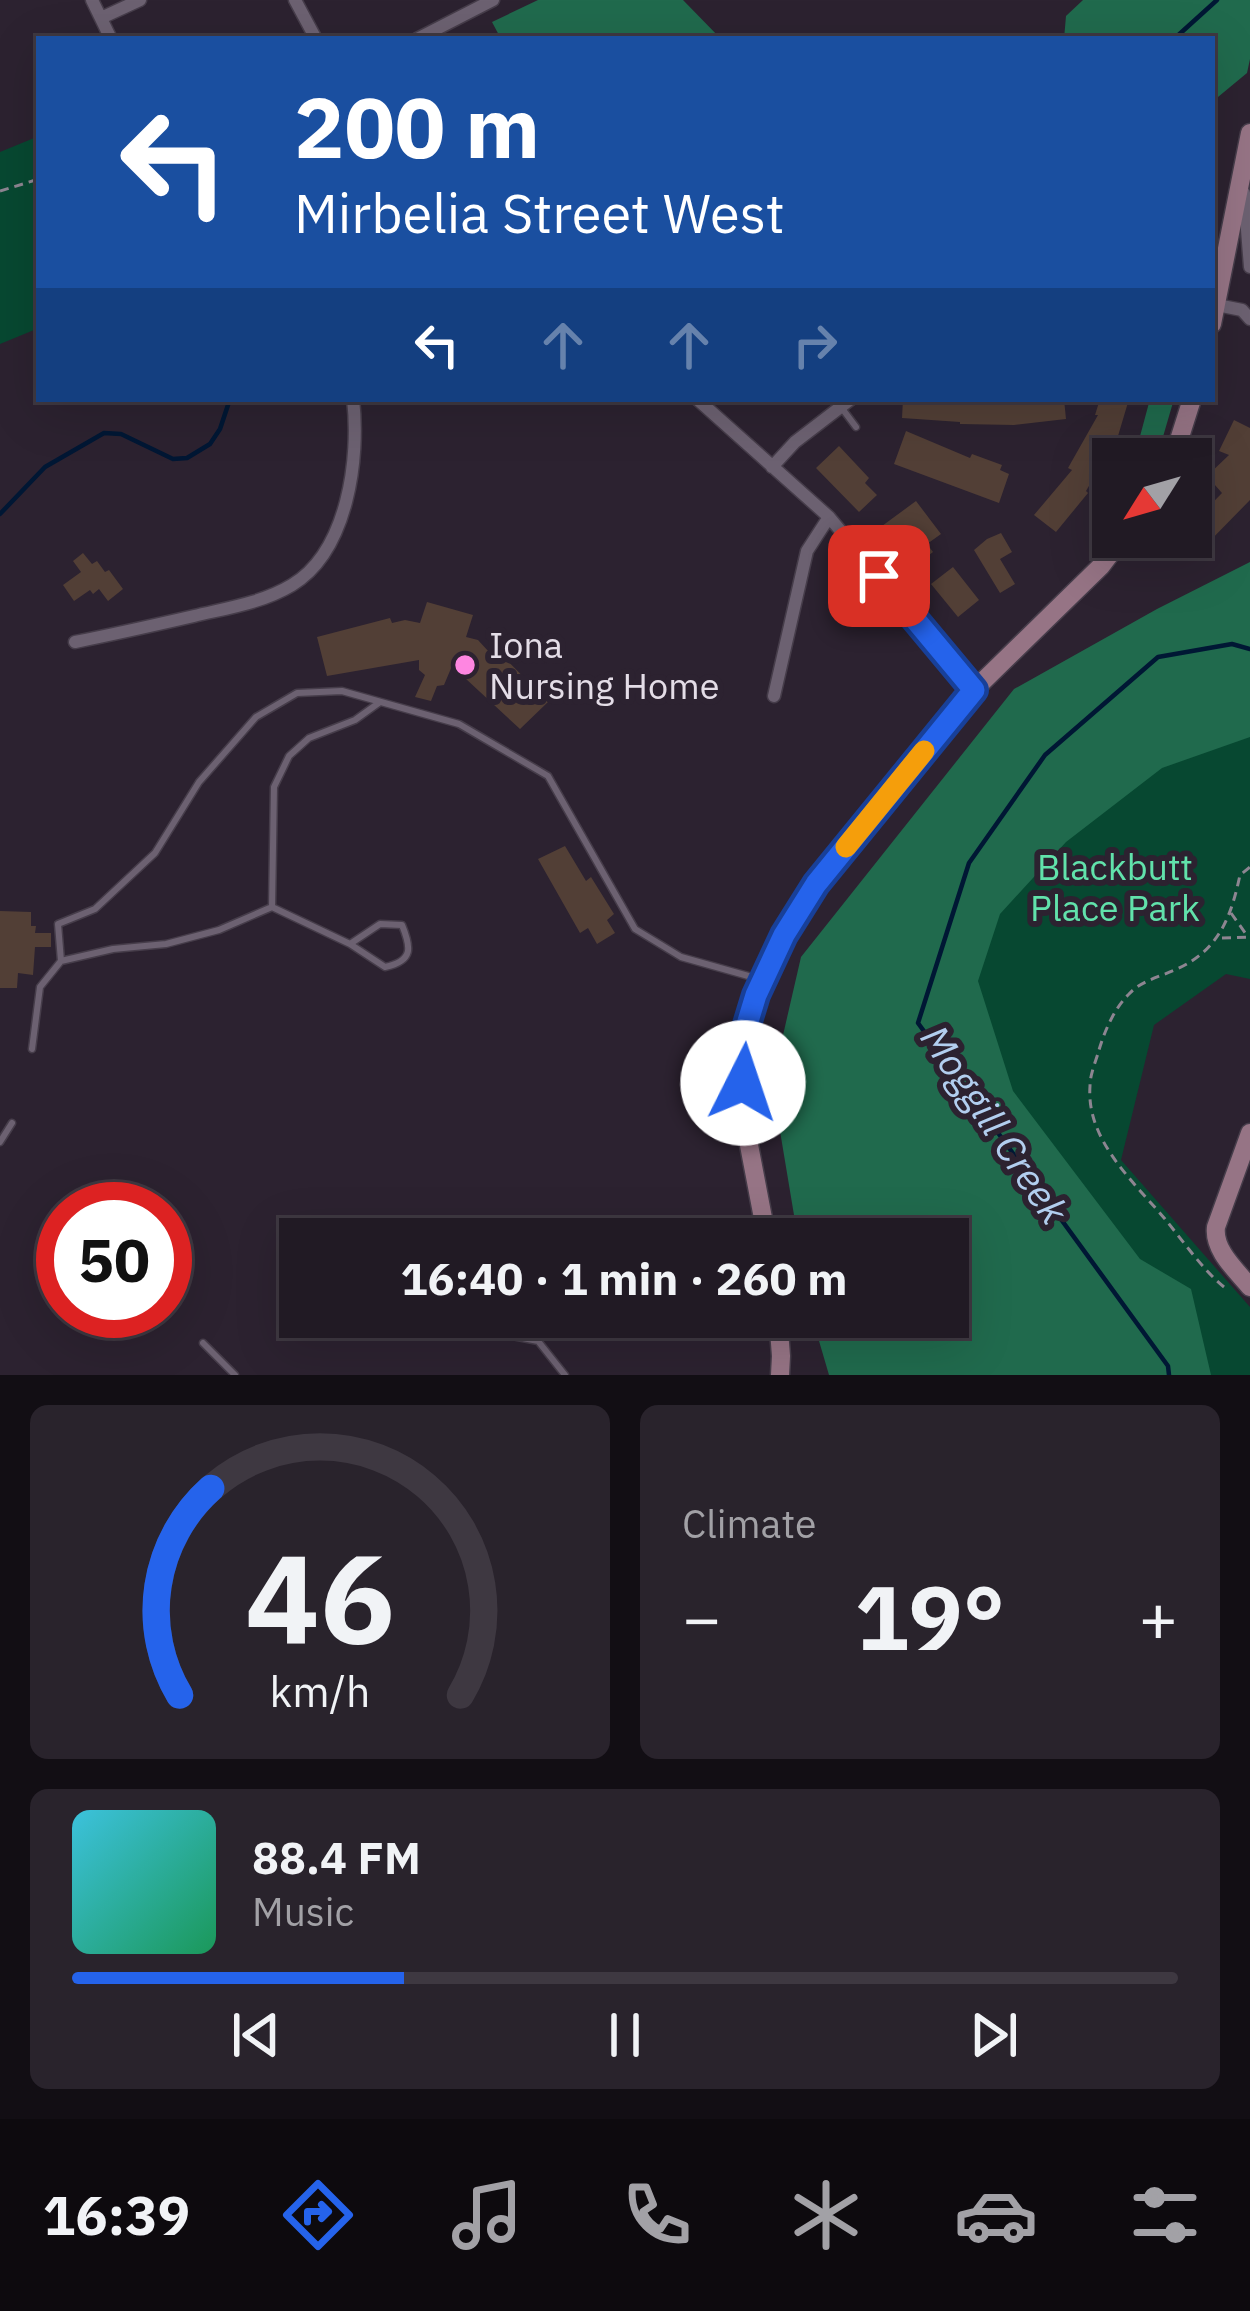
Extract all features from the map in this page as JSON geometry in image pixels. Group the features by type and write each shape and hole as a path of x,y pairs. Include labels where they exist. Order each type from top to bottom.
{"main road":[{"path":"1215,315 1250,133"},
{"path":"1180,438 1191,402"},
{"path":"763,1218 743,1083 745,1031 784,935 816,884 974,690 1107,558"},
{"path":"1246,1282 1214,1237 1250,1133"},
{"path":"780,1338 780,1375"}],"street":[{"path":"92,0 110,36"},
{"path":"101,18 140,0"},
{"path":"295,0 314,36"},
{"path":"423,36 493,0"},
{"path":"1245,168 1250,267"},
{"path":"1215,315 1242,310 1250,319"},
{"path":"75,642 259,601 296,583 325,554 340,517 357,429 352,402"},
{"path":"700,402 829,517 974,690"},
{"path":"772,466 846,403"},
{"path":"774,696 807,551 829,517"}],"lane":[{"path":"846,403 856,427"},
{"path":"61,961 58,924 95,909 155,853 199,782 256,717 297,693 342,691 459,724 548,776 635,928 682,957 762,980"},
{"path":"272,907 274,788 290,756 309,738 355,719 380,702"},
{"path":"32,1049 40,987 61,961 166,944 272,907 386,967 399,964 410,944 401,925 380,924 350,944"},
{"path":"0,1142 12,1123"},
{"path":"522,1338 538,1341 565,1375"},
{"path":"203,1343 235,1375"}],"path":[{"path":"0,190 36,180"},
{"path":"1246,1282 1223,1288 1112,1156 1094,1120 1090,1085 1114,1011 1132,990 1206,952 1231,913 1240,874 1250,867"},
{"path":"1231,913 1249,936"},
{"path":"1218,938 1249,936"}],"green space":[{"path":"538,0 683,0 718,36 499,36 492,22"},
{"path":"1083,0 1250,0 1247,73 1215,97 1215,36 1064,36 1066,16"},
{"path":"36,137 36,329 0,344 0,152"},
{"path":"1149,402 1173,402 1163,438 1140,438"},
{"path":"1250,562 1250,737 1162,768 1066,842 1000,914 978,981 1013,1091 1140,1259 1191,1289 1211,1375 829,1375 818,1338 969,1338 969,1218 794,1218 772,1083 801,957 1014,689"},
{"name":"Blackbutt Place Park","path":"1250,649 1250,979 1226,974 1154,1025 1121,1160 1250,1307 1250,1375 1169,1375 918,1023 969,863"}],"building":[{"path":"903,402 1064,402 1066,419 1014,425 902,418"},
{"path":"1099,402 1128,402 1117,438 1092,438 1088,493 1056,532 1034,515 1072,470 1068,468 1098,415"},
{"path":"1234,420 1250,428 1250,500 1212,539 1212,503 1222,493 1212,482 1212,471 1229,455 1219,451"},
{"path":"906,431 970,458 972,454 1002,465 1000,470 1009,474 999,503 894,464"},
{"path":"839,446 869,478 865,483 877,495 859,512 816,468"},
{"path":"916,501 941,534 927,544 933,552 920,562 908,546 901,552 882,526"},
{"path":"1001,533 1012,552 1000,559 1015,584 1000,593 974,550"},
{"path":"83,553 92,564 97,561 105,572 109,570 123,589 108,601 99,589 74,601 63,585 81,572 73,561"},
{"path":"953,567 979,600 958,617 931,584"},
{"name":"Iona Nursing Home","path":"427,602 473,615 466,637 478,640 489,652 494,647 548,702 520,729 452,666 431,701 415,697 425,675 419,670 419,660 327,676 317,637 390,618 392,623 420,623"},
{"path":"565,846 614,914 607,920 615,933 597,944 588,928 580,933 538,859"},
{"path":"0,911 31,912 35,933 51,933 51,947 35,947 33,975 18,973 17,988 0,988"}],"waterway":[{"path":"1177,36 1217,0"},
{"path":"0,514 45,467 104,433 121,434 173,459 187,458 210,444 229,402"},
{"name":"Moggill Creek","path":"1169,1375 1168,1366 918,1023 969,863 1045,755 1158,657 1232,644 1250,649"}],"slow traffic":[{"path":"846,847 924,751"}],"place":[{"name":"Iona Nursing Home","path":"465,665"}],"route":[{"path":"743,1083 745,1031 784,935 816,884 974,690 879,576"}]}
